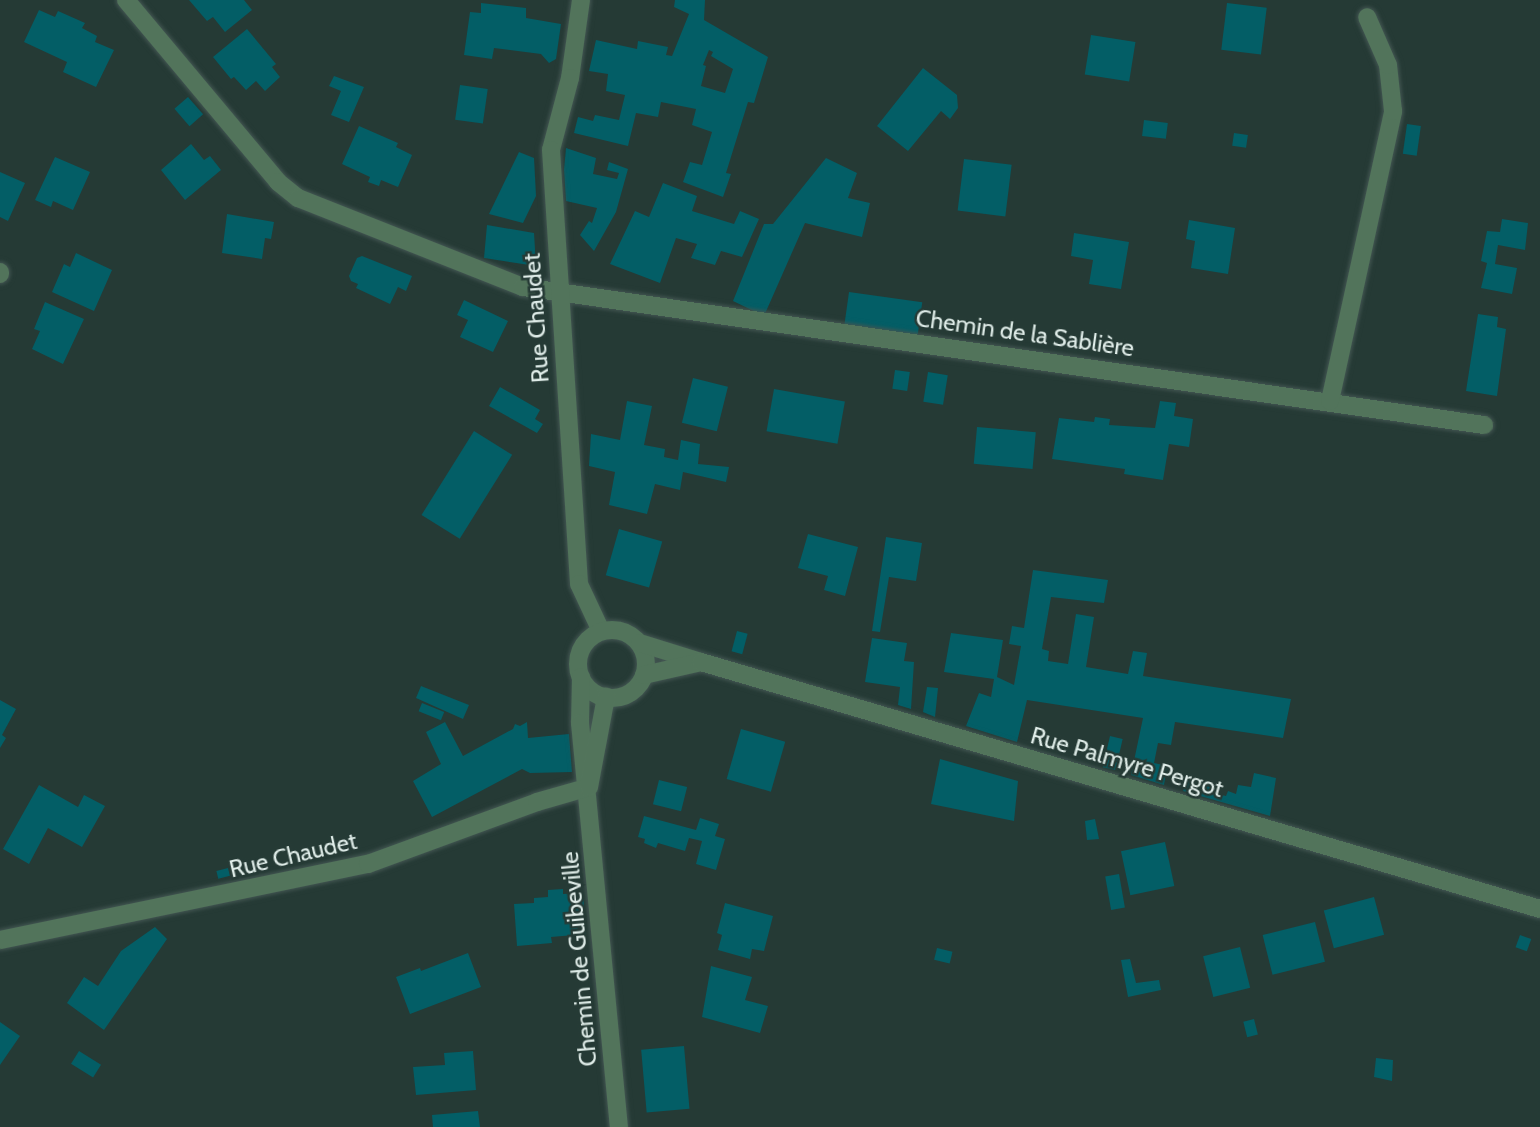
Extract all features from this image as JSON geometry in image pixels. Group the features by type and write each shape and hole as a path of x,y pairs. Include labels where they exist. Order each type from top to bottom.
{"street":[{"name":"Chemin de la Sablière","path":"126,0 278,182 298,198 523,286 559,294 1330,401 1484,425"},
{"name":"Rue Chaudet","path":"580,0 570,78 551,150 579,584 601,631"},
{"path":"1330,401 1393,111 1388,65 1367,17"},
{"path":"601,631 622,631 639,643 646,664 644,675 640,683 625,696 606,697 587,687 578,666 583,645 601,631"},
{"name":"Rue Palmyre Pergot","path":"639,643 1540,909"},
{"name":"Rue Palmyre Pergot","path":"644,675 701,662"},
{"path":"581,677 580,723 589,788"},
{"path":"589,788 606,697"},
{"name":"Rue Chaudet","path":"0,940 369,864 537,802 589,788"},
{"name":"Chemin de Guibeville","path":"589,788 619,1127"}],"building":[{"path":"189,0 244,0 252,10 225,32 213,17 207,21"},
{"path":"675,0 705,0 704,20 768,57 754,103 748,102 726,173 731,174 723,197 683,182 690,162 702,165 712,132 692,125 696,109 661,102 658,117 636,113 628,146 574,133 578,117 593,121 595,115 619,120 625,95 606,91 608,74 589,71 596,40 637,49 638,41 668,47 666,55 672,56 689,14 674,7","holes":["709,50 713,52 711,56 733,69 725,93 701,86 706,66 703,65"]},
{"path":"481,3 526,8 526,18 561,24 556,59 549,63 541,54 494,48 492,59 464,55 470,12 481,13"},
{"path":"1227,3 1267,8 1261,55 1221,50"},
{"path":"39,10 55,17 58,11 85,23 82,28 97,36 95,42 114,50 96,87 63,72 67,62 24,42"},
{"path":"247,29 276,64 272,67 280,77 265,91 256,81 246,90 234,77 231,79 213,57"},
{"path":"1091,35 1135,42 1129,82 1085,75"},
{"path":"923,68 957,95 958,108 950,119 941,111 908,151 877,126"},
{"path":"334,76 364,87 349,122 331,115 341,91 329,86"},
{"path":"460,85 488,89 483,124 455,120"},
{"path":"188,97 203,114 190,126 174,109"},
{"path":"1144,120 1168,123 1166,139 1142,136"},
{"path":"1407,124 1421,126 1417,156 1403,154"},
{"path":"359,126 398,143 396,147 412,155 398,187 381,180 379,186 368,182 370,177 342,164"},
{"path":"1234,133 1248,135 1246,148 1232,146"},
{"path":"191,144 204,160 210,156 221,170 185,200 161,170"},
{"path":"566,148 596,158 593,174 617,179 619,173 607,170 609,162 628,169 616,212 594,251 580,235 589,221 592,223 597,208 566,201"},
{"path":"519,152 534,158 536,196 523,223 489,214"},
{"path":"55,157 90,172 73,210 53,201 51,207 35,200"},
{"path":"826,158 857,173 848,198 870,203 862,237 805,223 764,316 733,301 764,224 773,224"},
{"path":"964,159 1012,165 1005,216 958,211"},
{"path":"0,172 25,183 8,221 0,217"},
{"path":"663,183 697,196 692,211 734,224 740,211 759,219 742,257 721,251 715,265 691,258 697,244 676,238 660,283 610,264 635,211 649,217"},
{"path":"227,214 274,222 271,239 265,238 262,259 222,253"},
{"path":"1502,219 1528,223 1525,250 1498,245 1495,264 1517,268 1512,294 1481,288 1487,263 1481,261 1487,231 1500,232"},
{"path":"1189,220 1235,228 1228,274 1191,268 1195,241 1186,239"},
{"path":"487,225 534,233 536,266 484,258"},
{"path":"1074,233 1129,242 1121,289 1089,284 1093,260 1071,256"},
{"path":"76,253 112,270 94,311 52,292 64,264 70,267"},
{"path":"362,256 412,276 406,291 398,287 390,304 356,288 358,284 351,281 349,276 357,258"},
{"path":"849,292 922,302 917,338 844,328"},
{"path":"464,300 508,321 493,352 460,337 468,320 457,315"},
{"path":"45,302 84,319 63,364 32,349 40,331 34,329"},
{"path":"1478,314 1498,317 1497,327 1506,329 1497,396 1466,391"},
{"path":"895,370 910,372 907,391 892,389"},
{"path":"928,372 948,375 943,405 923,402"},
{"path":"693,378 728,387 717,431 682,423"},
{"path":"500,387 540,410 535,419 543,424 537,433 489,406"},
{"path":"774,389 845,402 837,444 767,431"},
{"path":"627,401 652,406 644,445 665,449 664,457 678,460 681,440 700,444 698,464 729,467 726,482 683,472 680,490 655,484 647,514 609,505 615,472 589,466 591,434 620,440"},
{"path":"1160,401 1176,403 1174,416 1193,419 1189,447 1169,444 1163,480 1124,474 1125,469 1052,459 1059,418 1094,422 1095,417 1110,419 1109,425 1155,428"},
{"path":"977,427 1036,432 1033,469 974,464"},
{"path":"474,431 512,455 460,539 422,515"},
{"path":"619,529 662,541 649,588 606,575"},
{"path":"808,534 858,547 845,596 824,590 828,576 798,568"},
{"path":"886,537 922,543 916,581 889,577 880,632 872,631"},
{"path":"1033,570 1108,580 1104,603 1051,597 1042,649 1049,651 1048,661 1068,664 1076,614 1094,617 1086,667 1128,674 1133,651 1147,653 1143,676 1291,699 1283,738 1175,722 1171,745 1158,743 1154,763 1167,766 1164,785 1131,775 1143,718 1027,700 1017,742 966,726 979,693 991,697 994,679 944,672 951,633 1003,640 997,677 1014,685 1021,646 1009,644 1012,626 1024,628"},
{"path":"737,631 748,634 742,654 732,651"},
{"path":"872,638 907,643 904,661 914,662 911,709 898,705 900,687 865,682"},
{"path":"421,686 469,705 463,719 416,698"},
{"path":"927,687 938,688 935,717 923,712"},
{"path":"0,700 16,709 2,735 6,738 0,748"},
{"path":"422,703 444,712 441,720 419,711"},
{"path":"445,722 463,756 513,729 515,724 520,726 527,722 528,738 569,734 572,772 530,773 522,769 432,817 413,781 441,764 426,732"},
{"path":"741,729 785,742 771,792 727,779"},
{"path":"1110,736 1123,739 1115,770 1103,767"},
{"path":"940,759 1018,781 1014,821 931,804"},
{"path":"1254,773 1276,778 1270,816 1183,791 1187,780 1210,787 1210,792 1226,796 1228,791 1236,794 1238,785 1251,787"},
{"path":"659,780 687,787 681,811 653,804"},
{"path":"39,785 78,807 84,795 105,806 82,847 48,828 29,864 3,849"},
{"path":"644,816 696,830 700,818 719,824 715,836 725,839 716,870 696,864 702,841 689,838 685,851 658,843 656,848 644,843 645,839 638,837"},
{"path":"1095,819 1099,839 1087,840 1085,821"},
{"path":"1165,842 1174,886 1130,895 1121,851"},
{"path":"228,868 230,876 218,879 216,871"},
{"path":"1119,874 1125,907 1111,910 1105,876"},
{"path":"563,889 563,894 583,893 586,934 551,937 552,943 517,946 514,904 534,903 534,898 548,897 548,890"},
{"path":"1374,897 1384,935 1334,948 1324,910"},
{"path":"725,903 773,916 764,951 752,949 750,959 718,950 722,935 717,933"},
{"path":"1315,922 1325,962 1273,975 1263,935"},
{"path":"155,927 167,939 104,1030 67,1003 84,977 98,986 121,951"},
{"path":"1520,935 1531,939 1527,951 1516,947"},
{"path":"1240,947 1250,988 1213,997 1203,956"},
{"path":"937,948 953,952 950,964 934,960"},
{"path":"468,953 481,987 410,1014 396,977 420,968 421,971"},
{"path":"1130,959 1136,983 1159,980 1161,990 1128,997 1121,960"},
{"path":"711,966 752,977 745,1000 768,1006 760,1033 702,1017"},
{"path":"1254,1019 1258,1035 1247,1037 1243,1022"},
{"path":"0,1022 20,1036 0,1065"},
{"path":"684,1046 689,1109 647,1113 641,1050"},
{"path":"79,1051 101,1065 93,1077 71,1064"},
{"path":"473,1051 476,1090 416,1095 413,1067 445,1065 444,1053"},
{"path":"1376,1058 1393,1060 1392,1081 1374,1077"},
{"path":"478,1111 480,1127 433,1127 432,1115"}]}
